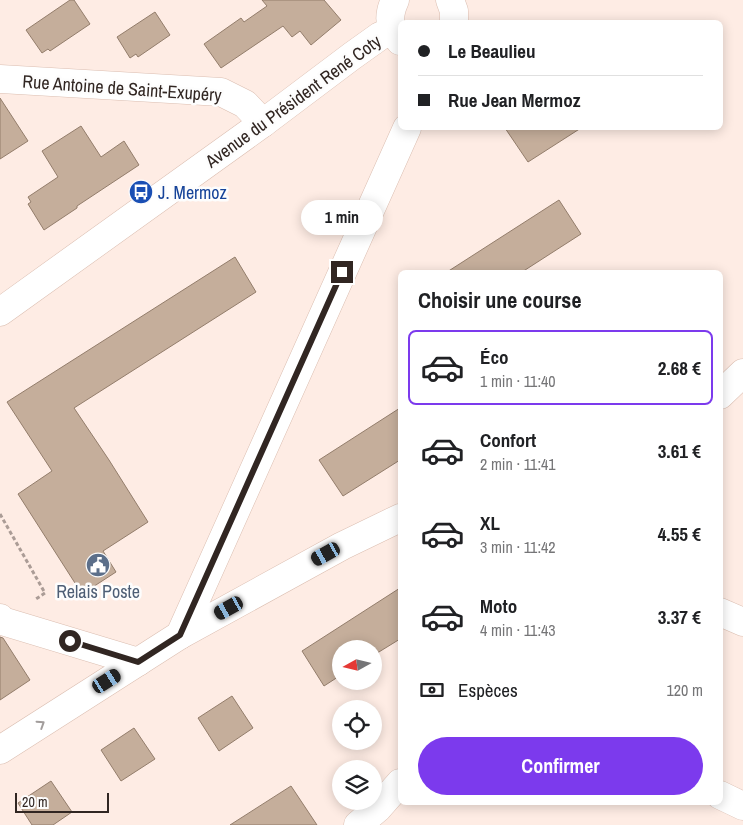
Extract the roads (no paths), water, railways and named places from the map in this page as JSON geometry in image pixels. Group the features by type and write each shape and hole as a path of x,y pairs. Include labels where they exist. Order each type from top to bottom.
{"street":[{"name":"Avenue du Président René Coty","path":"0,312 263,123 380,36 396,36 390,21 391,10 395,0"},
{"path":"450,0 454,10 454,20"},
{"name":"Rue Antoine de Saint-Exupéry","path":"0,79 221,92 245,104 263,123"},
{"path":"180,635 406,130"},
{"path":"723,392 743,373"},
{"path":"0,750 180,635 342,546 398,519"},
{"path":"723,613 743,622"},
{"path":"1,619 138,662"},
{"path":"358,825 378,808 398,785"},
{"path":"723,796 743,806"}],"place":[{"name":"J. Mermoz","path":"141,192"},
{"name":"Relais Poste","path":"98,565"}]}
